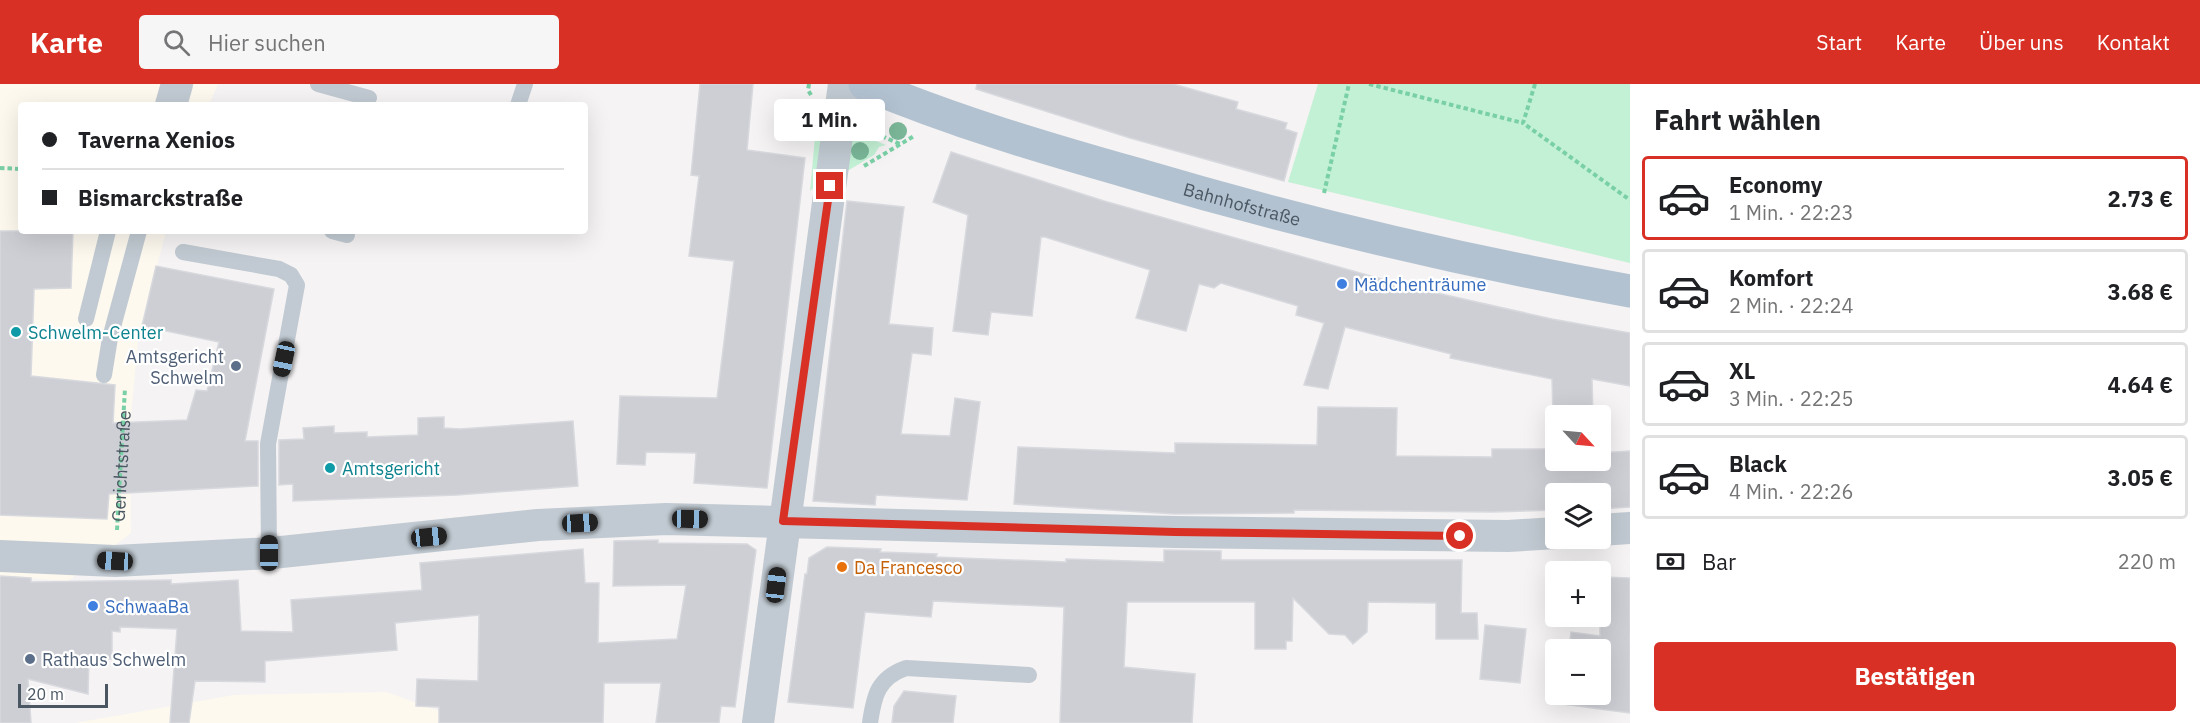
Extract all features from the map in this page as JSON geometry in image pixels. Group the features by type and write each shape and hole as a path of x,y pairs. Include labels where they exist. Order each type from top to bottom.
{"main road":[{"name":"Bahnhofstraße","path":"865,84 936,114 1198,192 1467,260 1630,291"}],"street":[{"path":"172,102 176,84"},
{"path":"758,723 783,521 844,84"},
{"path":"0,556 115,561 269,553 538,525 666,519 1175,532 1508,536 1545,534"},
{"path":"1611,529 1630,528"}],"lane":[{"path":"161,102 176,84"},
{"path":"318,84 369,98"},
{"path":"519,102 525,84"},
{"path":"86,319 107,234"},
{"path":"104,375 110,338 138,234"},
{"path":"183,252 279,269 291,275 297,285 268,444 269,553"},
{"path":"870,723 879,687 892,673 906,668 1029,675"}],"path":[{"path":"1317,223 1349,84"},
{"path":"1369,84 1523,123 1630,200"},
{"path":"1523,123 1535,84"},
{"path":"830,186 919,133 925,134 936,114"},
{"path":"0,168 18,169"},
{"name":"Gerichtstraße","path":"115,561 125,382"}],"shaded area":[{"path":"0,84 218,84 210,102 18,102 18,234 165,234 138,341 130,427 131,533 68,581 0,576"},
{"path":"386,692 473,723 75,723 234,695"}],"green space":[{"path":"1318,84 1630,84 1630,263 1288,182"},
{"path":"817,115 828,121 817,185 810,191"},
{"path":"849,130 886,145 879,147 874,155 844,173"}],"building":[{"path":"700,84 753,84 747,150 805,158 767,488 694,483 696,453 646,452 645,465 617,464 620,396 717,398 734,261 689,256 699,176 691,175"},
{"path":"977,84 1173,84 1238,102 1236,109 1287,123 1285,129 1297,133 1284,181 1130,138 976,89"},
{"path":"951,152 1104,201 1410,287 1552,319 1630,333 1630,386 1592,379 1593,405 1553,405 1552,379 1450,358 1451,354 1345,327 1328,389 1304,385 1324,323 1296,315 1298,306 1221,283 1214,288 1199,284 1186,331 1136,318 1150,270 1045,237 1041,237 1032,316 991,312 988,335 953,331 968,215 933,202"},
{"path":"847,201 904,207 889,324 933,328 931,355 912,353 901,434 950,436 955,398 980,402 967,500 876,495 875,505 813,501"},
{"path":"0,231 18,231 18,234 73,234 71,288 34,289 31,376 115,385 113,423 187,420 196,390 207,391 219,342 142,326 156,266 274,289 245,441 258,441 258,486 109,494 107,519 0,515"},
{"path":"1318,407 1397,408 1396,456 1492,457 1492,449 1545,449 1545,471 1611,471 1611,452 1630,451 1630,507 1611,508 1611,483 1545,483 1545,510 1294,510 1294,513 1175,514 1014,504 1018,447 1175,453 1175,443 1317,445"},
{"path":"444,417 444,428 460,429 573,421 578,486 457,495 293,501 293,484 279,485 279,440 304,439 303,428 334,426 334,433 367,432 367,437 418,435 418,418"},
{"path":"658,540 658,543 747,544 756,550 735,707 721,706 719,723 656,723 661,683 604,683 603,723 439,723 439,707 416,706 417,679 478,681 479,615 395,623 397,650 265,661 265,682 195,681 189,723 170,723 177,629 120,627 120,632 112,631 112,659 89,659 88,694 28,679 31,723 0,723 0,576 31,578 31,582 171,580 171,584 238,580 241,631 293,632 291,600 422,590 420,563 583,549 585,583 599,583 598,643 677,639 686,585 613,586 614,541"},
{"path":"827,547 937,554 936,557 1066,562 1066,559 1164,562 1164,550 1221,551 1221,560 1462,560 1461,613 1477,613 1478,639 1436,639 1436,603 1368,602 1367,632 1353,644 1345,635 1329,634 1293,598 1292,641 1286,641 1286,649 1255,649 1255,602 1127,602 1124,667 1195,674 1192,723 1060,723 1064,607 933,601 931,617 865,612 853,708 788,702 809,558"},
{"path":"1611,577 1630,578 1630,713 1570,705 1611,705 1611,639 1570,639 1571,632 1600,636 1600,627 1611,627"},
{"path":"1485,625 1526,629 1520,683 1480,679"},
{"path":"904,691 956,696 953,723 892,723 894,706"}],"place":[{"name":"Mädchenträume","path":"1342,284"},
{"name":"Schwelm-Center","path":"16,332"},
{"name":"Amtsgericht Schwelm","path":"236,366"},
{"name":"Amtsgericht","path":"330,468"},
{"name":"Da Francesco","path":"842,567"},
{"name":"SchwaaBa","path":"93,606"},
{"name":"Rathaus Schwelm","path":"30,659"}],"route":[{"path":"830,186 783,521 1175,532 1460,536"}]}
